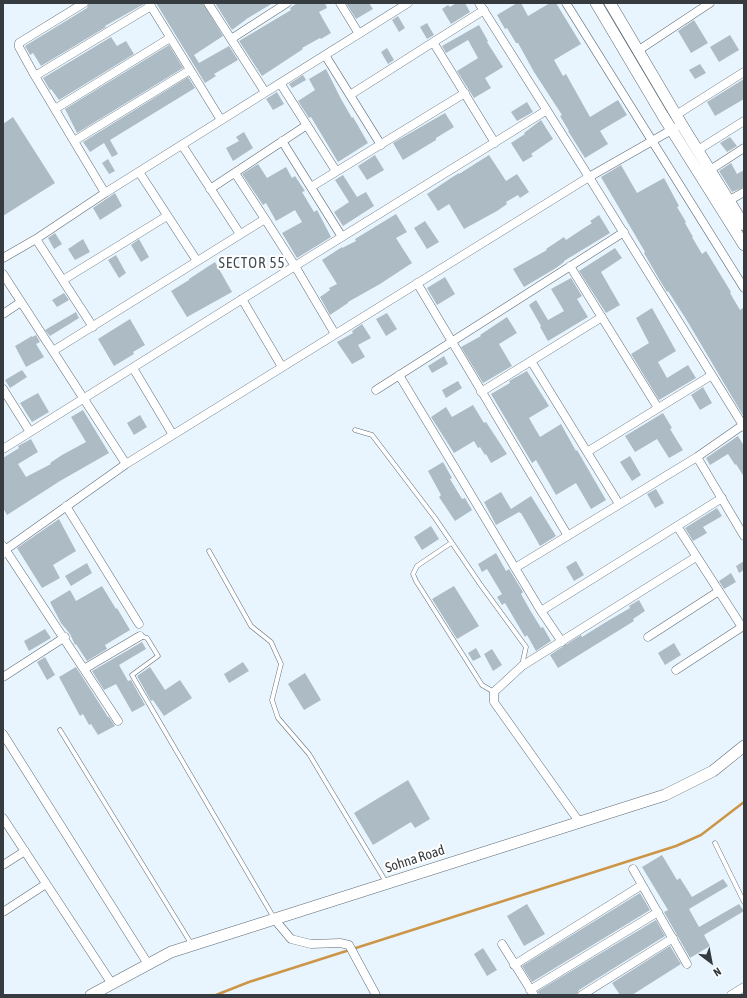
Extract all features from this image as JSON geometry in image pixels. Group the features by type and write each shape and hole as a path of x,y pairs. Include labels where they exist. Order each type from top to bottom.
{"main road":[{"path":"596,3 677,123 698,150 744,225"},
{"path":"610,3 638,50 744,245"},
{"name":"Sohna Road","path":"91,995 171,952 666,795 713,771 744,746"}],"street":[{"path":"84,3 19,42 19,47 105,193"},
{"path":"208,3 265,92"},
{"path":"340,3 359,34"},
{"path":"3,258 36,239 105,193 407,3"},
{"path":"566,3 744,288"},
{"path":"638,50 710,3"},
{"path":"230,39 282,4"},
{"path":"35,76 150,5 221,120"},
{"path":"350,95 433,42 481,7 589,176 744,426 515,568"},
{"path":"55,109 170,38"},
{"path":"433,42 495,142"},
{"path":"325,55 380,145"},
{"path":"74,141 190,70"},
{"path":"118,721 65,637 4,550 126,464 589,176 652,142 744,72"},
{"path":"280,83 336,171"},
{"path":"311,187 465,94"},
{"path":"3,449 547,110"},
{"path":"698,150 744,121"},
{"path":"210,189 307,125"},
{"path":"282,141 342,237"},
{"path":"182,145 240,234"},
{"path":"710,170 744,148"},
{"path":"139,172 197,261"},
{"path":"235,173 295,266 335,334"},
{"path":"728,201 744,192"},
{"path":"63,280 167,216"},
{"path":"53,351 265,219"},
{"path":"376,390 624,232"},
{"path":"36,239 93,327"},
{"path":"570,266 658,408"},
{"path":"3,274 126,464"},
{"path":"417,283 568,536"},
{"path":"242,299 282,367"},
{"path":"3,314 21,302"},
{"path":"481,392 602,318"},
{"path":"531,361 619,504"},
{"path":"132,368 173,435"},
{"path":"587,452 712,374"},
{"path":"399,375 541,611 562,642"},
{"path":"3,389 30,432"},
{"path":"697,456 744,536"},
{"path":"541,611 722,498"},
{"path":"66,506 138,624"},
{"path":"676,670 743,627 677,526"},
{"path":"580,822 494,702 494,692 522,666 696,557"},
{"path":"648,637 719,592"},
{"path":"84,668 140,636"},
{"path":"3,677 65,637"},
{"path":"3,734 148,964"},
{"path":"3,818 112,984"},
{"path":"3,864 25,851"},
{"path":"633,869 688,964"},
{"path":"3,912 46,884"},
{"path":"514,965 642,885"},
{"path":"502,944 532,992 658,912"},
{"path":"275,920 290,939 311,944 340,943 348,945 376,995"},
{"path":"582,995 673,938"},
{"path":"731,995 744,987"}],"lane":[{"path":"354,430 372,435 435,518 451,543 526,647 522,666"},
{"path":"451,543 417,566 414,574 416,581 482,685 494,692"},
{"path":"209,551 251,626 271,642 280,664 272,700 278,718 309,754 388,884"},
{"path":"140,636 147,638 158,656 132,675 275,920"},
{"path":"60,730 192,946"},
{"path":"715,843 744,902"}],"building":[{"path":"89,3 144,4 105,26 106,27 41,66 33,53 30,55 25,46 87,8"},
{"path":"156,3 203,3 223,36 194,55 199,63 229,46 238,60 214,74 216,76 205,83"},
{"path":"215,3 273,3 248,18 232,30"},
{"path":"297,3 325,3 327,8 319,12 331,33 302,48 303,49 262,76 239,41 291,10 290,8"},
{"path":"346,3 369,3 373,9 356,19"},
{"path":"456,3 465,3 470,12 451,24 442,9 448,5 450,7"},
{"path":"517,3 521,3 528,16 550,3 556,3 581,44 554,60 563,76 566,74 590,117 618,100 627,115 600,131 608,144 585,158 568,131 560,116 562,115 534,72 518,43 516,43 507,28 505,29 497,15"},
{"path":"398,16 405,28 399,32 392,20"},
{"path":"694,20 708,43 691,53 678,31"},
{"path":"427,23 434,35 427,39 420,27"},
{"path":"479,25 488,41 487,42 503,67 485,78 491,88 474,98 457,71 478,58 468,40 446,53 442,46"},
{"path":"730,35 739,50 719,62 710,47"},
{"path":"111,37 117,46 126,41 134,54 59,100 51,89 50,90 43,78"},
{"path":"169,45 183,68 77,133 65,109"},
{"path":"387,48 394,60 388,64 381,52"},
{"path":"700,64 706,73 695,79 689,70"},
{"path":"326,69 341,99 368,143 338,162 311,117 309,118 298,101 315,90 309,79"},
{"path":"303,75 306,80 292,88 289,84"},
{"path":"188,77 195,88 110,140 118,154 112,157 104,143 90,152 83,142"},
{"path":"744,79 744,99 715,116 707,102"},
{"path":"277,92 284,104 273,110 266,99"},
{"path":"527,102 533,112 517,121 511,112"},
{"path":"445,113 454,127 403,160 393,143"},
{"path":"13,117 55,183 3,216 3,124"},
{"path":"541,120 553,139 531,154 533,156 523,162 511,143 525,134 524,133"},
{"path":"244,132 253,148 233,161 226,148 239,141 236,137"},
{"path":"730,137 737,146 727,152 720,143"},
{"path":"375,155 384,170 367,180 358,166"},
{"path":"489,155 506,181 517,174 529,192 520,198 518,195 506,202 507,204 497,211 464,229 449,204 438,211 427,194"},
{"path":"108,159 115,171 109,174 102,163"},
{"path":"731,163 737,174 744,170 744,187 732,192 719,171"},
{"path":"258,164 267,178 286,167 292,178 295,176 305,191 302,192 314,212 317,210 331,237 297,258 282,233 302,222 295,210 276,221 266,203 263,205 242,174"},
{"path":"621,165 637,193 664,178 679,206 677,207 686,222 685,223 692,237 702,254 706,251 740,310 744,307 744,417 686,319 659,279 601,177"},
{"path":"343,175 357,197 366,192 374,206 343,226 334,212 349,202 335,180"},
{"path":"115,193 122,206 100,220 93,208"},
{"path":"396,214 407,232 396,238 412,263 380,284 348,302 330,315 320,297 330,290 329,288 337,284 322,260 342,247 356,241 355,239"},
{"path":"599,215 610,233 524,287 513,269 547,250 546,249 564,237 566,240 592,223 590,221"},
{"path":"425,221 439,242 427,249 414,228"},
{"path":"55,233 62,244 54,249 48,238"},
{"path":"83,239 90,252 75,260 68,249"},
{"path":"139,239 149,257 141,262 131,245"},
{"path":"615,248 622,258 601,272 620,305 606,313 579,271"},
{"path":"116,255 126,273 119,278 108,260"},
{"path":"215,262 232,292 187,317 171,291"},
{"path":"445,277 455,294 437,305 427,288"},
{"path":"571,278 582,296 577,299 588,317 548,341 529,305 536,300 548,320 564,311 551,289"},
{"path":"64,293 69,300 57,307 52,300"},
{"path":"652,308 676,351 658,362 667,378 688,365 696,378 659,400 631,354 649,343 636,318"},
{"path":"76,312 79,318 50,336 45,330"},
{"path":"387,313 397,329 386,336 376,319"},
{"path":"507,317 517,333 499,344 512,366 483,383 461,347 481,336 480,335"},
{"path":"130,319 145,345 133,352 134,354 114,366 98,339"},
{"path":"362,324 371,338 358,345 365,357 352,364 337,342 353,333 352,331"},
{"path":"36,335 40,342 36,344 44,357 26,367 15,346"},
{"path":"444,356 448,364 432,373 428,366"},
{"path":"22,370 27,377 10,388 5,380"},
{"path":"527,371 549,406 529,418 540,437 561,424 606,500 591,509 576,483 556,495 536,460 532,463 491,394 510,383 509,381"},
{"path":"458,381 462,388 446,398 442,390"},
{"path":"703,387 712,403 700,410 691,395"},
{"path":"38,393 49,412 32,422 20,403"},
{"path":"473,405 484,423 486,422 507,454 491,463 486,454 485,455 480,447 478,448 474,441 454,453 431,417 446,407 452,417"},
{"path":"83,410 109,453 60,481 7,515 3,508 3,458 19,448 18,446 31,439 38,452 18,464 26,477 51,464 50,463 62,455 86,442 71,417"},
{"path":"663,413 672,428 670,429 683,450 669,458 657,439 635,452 625,436"},
{"path":"140,415 147,427 134,435 127,423"},
{"path":"738,436 744,446 744,477 728,454 710,465 706,458"},
{"path":"630,456 641,475 632,481 620,462"},
{"path":"443,462 452,478 450,479 462,499 465,498 472,510 455,521 439,497 441,495 428,471"},
{"path":"656,489 664,503 655,508 647,494"},
{"path":"501,492 511,509 531,496 556,536 540,546 519,512 496,525 484,502"},
{"path":"717,508 722,516 703,527 707,533 693,541 685,528"},
{"path":"59,519 76,551 53,565 60,578 42,588 17,548"},
{"path":"431,526 439,539 422,550 414,537"},
{"path":"496,553 506,571 509,569 523,592 521,594 530,610 541,628 543,627 551,641 536,651 527,635 525,637 505,603 502,605 497,597 502,594 487,569 482,572 478,564"},
{"path":"576,561 584,575 574,581 566,567"},
{"path":"744,561 744,570 739,573 736,566"},
{"path":"87,563 92,573 71,586 65,576"},
{"path":"731,573 736,582 724,589 719,581"},
{"path":"102,586 130,630 105,645 107,649 87,661 76,644 75,645 70,634 61,623 50,602 70,590 76,601"},
{"path":"454,586 479,626 457,639 432,599"},
{"path":"639,600 645,611 633,619 634,621 558,668 550,655 581,635 582,637 630,608 629,606"},
{"path":"45,629 51,638 29,651 24,641"},
{"path":"142,642 146,649 119,665 128,681 131,680 145,705 132,712 116,684 104,690 92,671"},
{"path":"674,643 681,655 665,665 658,653"},
{"path":"476,648 481,657 473,661 468,653"},
{"path":"492,649 502,665 493,671 484,654"},
{"path":"45,657 55,675 47,680 37,662"},
{"path":"243,662 249,671 229,683 224,674"},
{"path":"76,667 115,726 98,735 91,724 89,725 83,714 80,716 59,677"},
{"path":"150,667 165,690 180,680 192,698 164,716 153,700 151,701 137,676"},
{"path":"305,673 321,700 304,710 288,684"},
{"path":"408,780 430,819 415,828 411,822 373,845 354,813"},
{"path":"662,855 677,880 680,878 692,897 723,879 728,886 689,909 699,927 739,904 744,911 704,935 710,946 690,958 664,912 668,910 642,867"},
{"path":"640,893 650,910 532,982 522,966"},
{"path":"527,904 545,934 524,946 507,916"},
{"path":"656,920 665,936 579,990 577,995 539,995 538,991"},
{"path":"670,946 681,964 632,995 620,995 612,983"},
{"path":"483,948 497,970 487,976 474,954"}],"waterway":[{"path":"216,995 249,982 676,846 701,835 744,802"}],"district":[{"name":"SECTOR 55","path":"252,263"}]}
